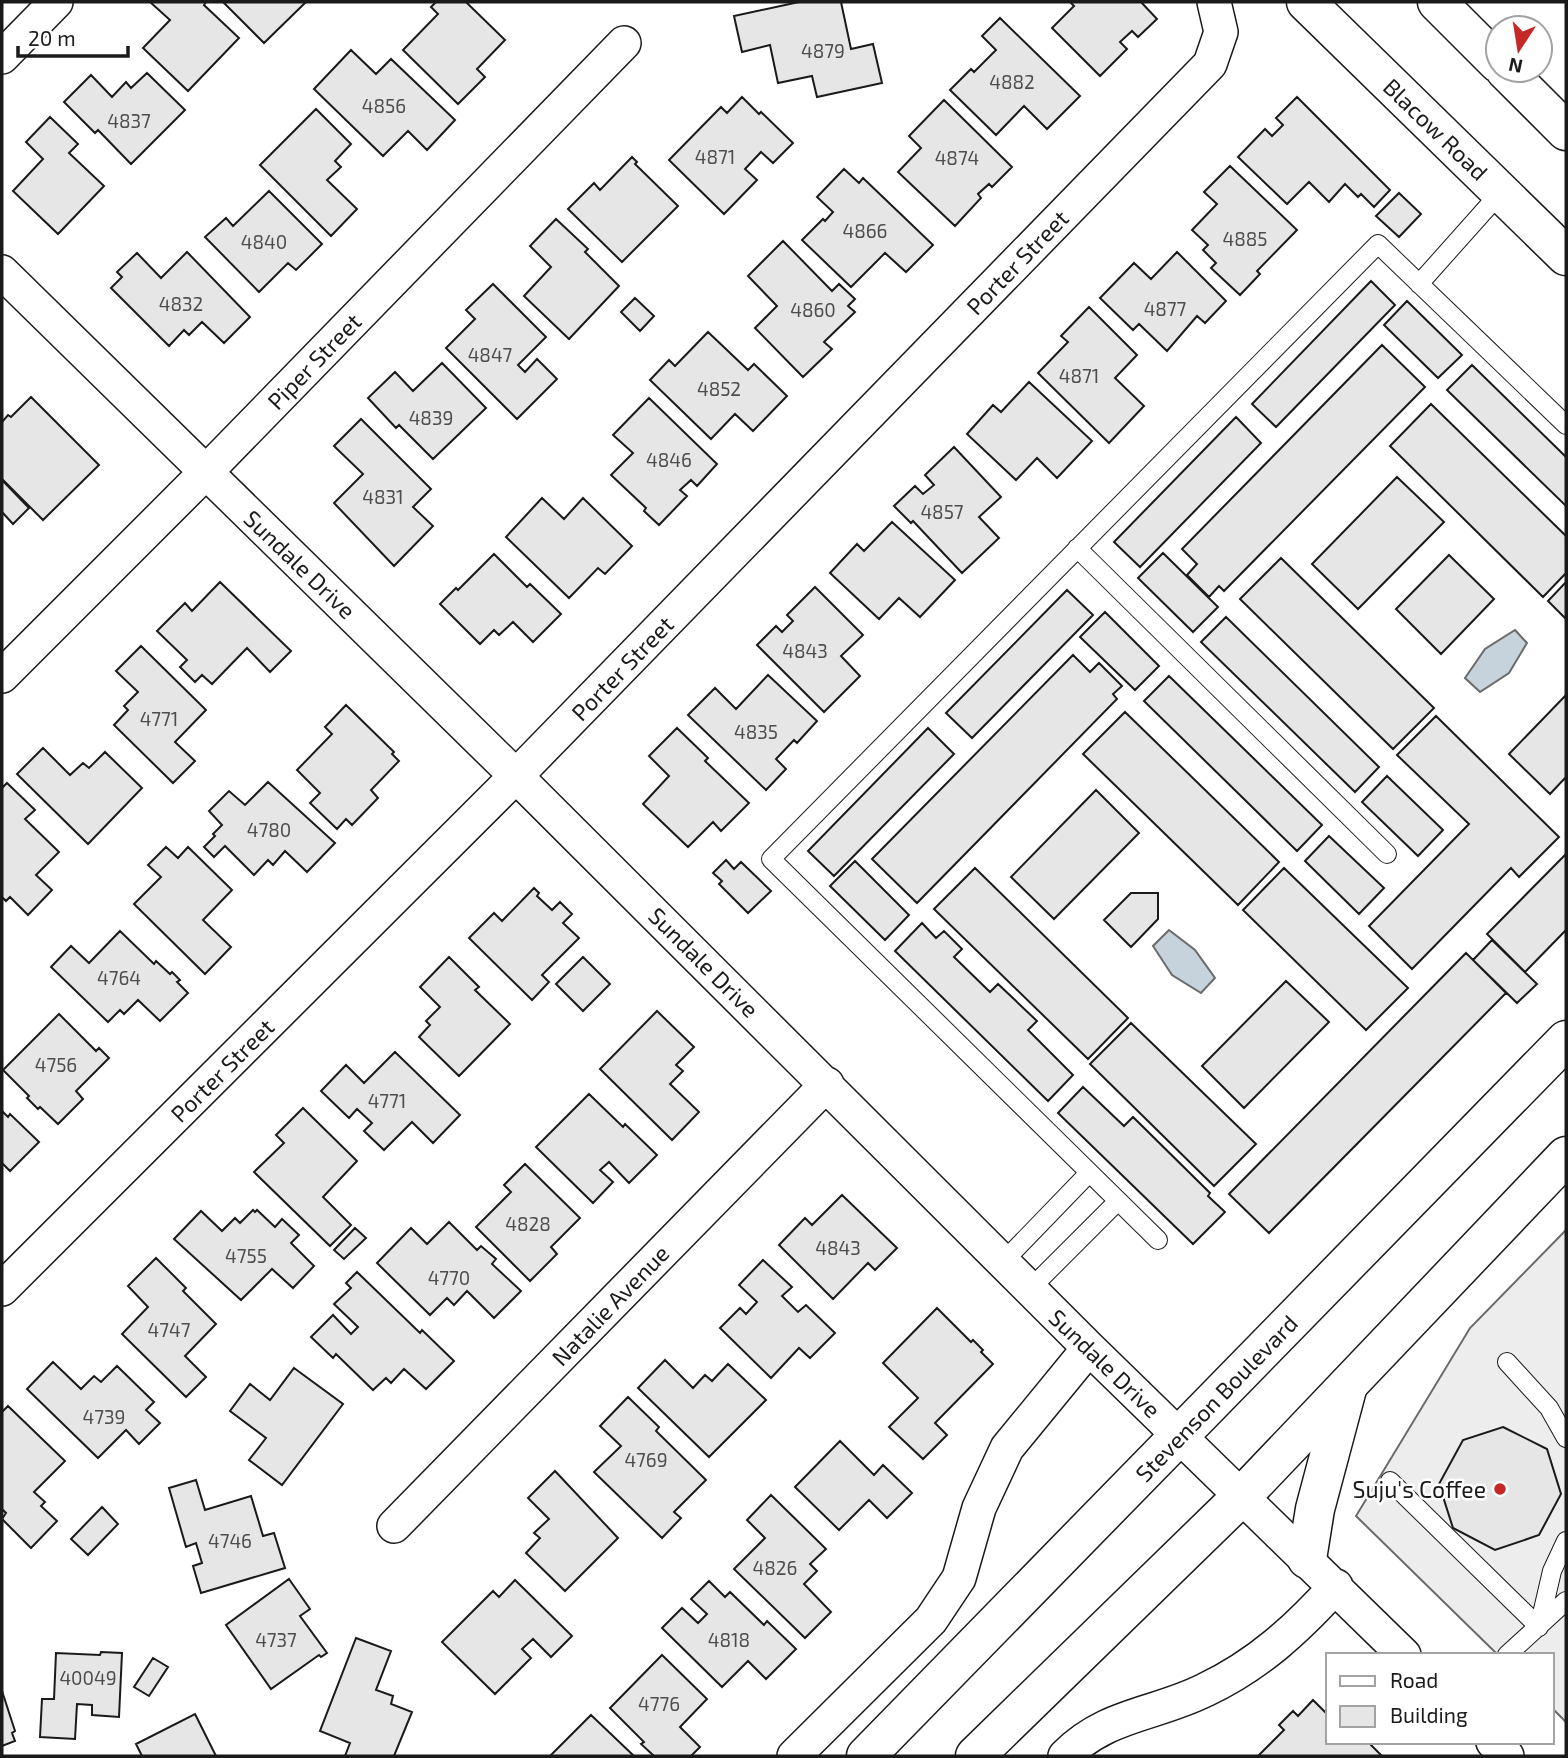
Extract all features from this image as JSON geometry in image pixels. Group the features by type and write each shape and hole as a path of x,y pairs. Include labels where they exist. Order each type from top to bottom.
{"main road":[{"name":"Blacow Road","path":"1306,2 1566,256"},
{"path":"1437,2 1484,48"},
{"path":"1519,84 1566,131"},
{"name":"Stevenson Boulevard","path":"866,1756 1566,1040"},
{"path":"975,1756 1242,1496 1566,1157"},
{"path":"1307,1559 1315,1509 1346,1389"}],"street":[{"path":"2,57 56,2"},
{"name":"Porter Street","path":"2,1289 516,776 1210,64 1218,17"},
{"name":"Piper Street","path":"2,676 624,43"},
{"name":"Sundale Drive","path":"2,272 516,776 1089,1348 1402,1653"},
{"name":"Natalie Avenue","path":"394,1526 827,1084"},
{"path":"794,1756 931,1620 959,1578 979,1508 1007,1448 1089,1348"},
{"path":"1065,1756 1076,1744 1106,1725 1203,1691 1251,1664 1301,1625 1336,1587"}],"lane":[{"path":"1419,284 1501,192"},
{"path":"1158,1240 771,859 1378,244 1566,425"},
{"path":"1077,548 1387,853"},
{"path":"1003,1262 1089,1173"},
{"path":"1030,1289 1118,1201"},
{"path":"1507,1363 1549,1408 1566,1438"},
{"path":"1390,1481 1539,1627"},
{"path":"1539,1627 1552,1571 1566,1541"},
{"path":"1509,1653 1566,1601"}],"shaded area":[{"path":"1515,630 1527,643 1509,673 1480,692 1465,678 1485,649"},
{"path":"1169,930 1195,950 1215,978 1201,993 1172,975 1153,946"},
{"path":"1566,1230 1566,1722 1554,1710 1554,1653 1496,1653 1356,1516 1470,1328"}],"building":[{"path":"150,2 206,2 204,5 239,38 188,91 143,48 170,20"},
{"path":"223,2 306,2 264,43"},
{"path":"436,2 466,2 505,40 477,69 485,77 458,104 403,50 438,14 431,7"},
{"path":"799,2 841,2 851,49 873,44 882,83 817,97 812,76 778,83 770,45 742,52 734,16"},
{"path":"1070,2 1141,2 1157,19 1138,37 1132,31 1120,42 1127,49 1100,76 1052,28 1074,6"},
{"path":"1000,18 1080,96 1047,129 1024,106 996,135 950,90 971,69 974,72 996,50 982,36"},
{"path":"351,50 376,74 391,59 455,120 427,150 408,131 383,156 314,89"},
{"path":"147,73 185,110 131,164 98,130 95,133 64,102 91,75 112,97 126,82 131,88"},
{"path":"742,97 793,143 773,163 761,152 745,169 757,180 724,214 669,160 721,107 727,113"},
{"path":"1297,97 1390,190 1374,207 1361,194 1358,197 1345,184 1329,202 1309,182 1287,204 1238,157 1265,129 1272,136 1283,125 1276,118"},
{"path":"944,100 1012,167 992,187 989,184 978,194 981,198 955,226 898,172 921,148 909,136"},
{"path":"316,109 351,144 335,161 341,167 327,180 357,209 331,236 260,165"},
{"path":"50,117 78,144 69,153 104,186 58,234 13,191 43,159 26,142"},
{"path":"632,157 637,162 635,164 678,206 622,262 568,209 594,183 600,190"},
{"path":"1230,166 1297,230 1257,271 1260,274 1240,295 1211,268 1216,263 1203,250 1208,245 1192,230 1217,204 1204,192"},
{"path":"844,169 859,183 863,178 933,245 906,272 885,253 851,287 802,240 833,212 817,197"},
{"path":"269,191 322,244 296,270 288,263 259,292 205,237 226,218 233,226"},
{"path":"1399,193 1421,214 1399,237 1376,216"},
{"path":"556,219 588,249 585,252 619,286 569,339 524,296 551,267 530,246"},
{"path":"783,241 832,291 839,284 855,299 848,306 855,312 824,342 832,349 803,377 755,328 777,306 748,276"},
{"path":"187,252 250,317 224,343 202,322 189,335 184,330 169,346 111,288 122,277 117,272 137,253 161,278"},
{"path":"1177,252 1226,301 1205,323 1197,316 1167,351 1139,324 1133,330 1100,298 1134,263 1151,279"},
{"path":"1371,281 1395,305 1276,427 1252,404"},
{"path":"493,284 546,337 518,365 525,372 537,359 557,379 517,419 446,348 475,319 466,310"},
{"path":"635,298 654,316 640,331 621,312"},
{"path":"1407,301 1462,355 1438,378 1384,325"},
{"path":"1089,307 1137,355 1115,378 1144,406 1109,443 1038,373 1068,342 1061,336"},
{"path":"708,332 748,370 754,364 787,396 753,431 735,414 711,439 650,380 669,360 675,366"},
{"path":"1382,345 1425,387 1224,591 1219,586 1209,597 1187,575 1197,564 1182,549"},
{"path":"442,363 486,408 433,459 399,425 396,428 368,398 395,372 413,391"},
{"path":"1472,365 1566,457 1566,506 1447,390"},
{"path":"1029,382 1092,441 1057,478 1037,458 1016,480 967,434 993,405 1001,412"},
{"path":"31,397 99,465 43,520 2,479 2,422"},
{"path":"649,398 717,464 697,486 691,480 680,490 687,496 659,525 644,511 646,508 611,475 633,453 613,435"},
{"path":"1431,404 1566,536 1566,573 1543,597 1390,446"},
{"path":"1236,417 1261,443 1140,567 1114,542"},
{"path":"361,419 431,489 413,507 433,526 394,566 334,503 363,474 334,446"},
{"path":"954,447 1001,497 979,517 999,538 962,573 913,521 911,523 894,506 915,486 923,494 934,485 925,475"},
{"path":"1397,477 1444,522 1358,609 1312,564"},
{"path":"2,480 29,508 13,524 2,512"},
{"path":"542,498 564,519 583,498 632,546 605,574 598,568 569,598 506,537"},
{"path":"892,522 955,580 920,617 899,598 879,619 830,573 857,544 864,551"},
{"path":"1163,553 1218,607 1193,632 1138,578"},
{"path":"494,554 527,587 530,584 561,614 533,642 513,622 499,635 494,630 480,644 440,604"},
{"path":"1449,555 1494,599 1441,654 1396,609"},
{"path":"1281,558 1434,708 1393,749 1240,599"},
{"path":"220,582 291,651 270,672 247,648 212,684 202,675 195,682 180,667 187,660 157,631 185,603 192,611"},
{"path":"1566,582 1566,619 1548,601"},
{"path":"815,587 863,635 841,656 860,676 824,712 757,645 776,626 782,632 793,621 787,615"},
{"path":"1067,590 1093,615 972,738 946,713"},
{"path":"1105,612 1159,666 1135,690 1080,637"},
{"path":"1226,617 1379,767 1355,792 1201,642"},
{"path":"141,646 206,710 175,742 195,761 173,783 114,725 128,710 124,706 138,692 116,671"},
{"path":"1073,655 1090,672 1099,663 1122,686 1113,694 1117,699 917,903 872,859"},
{"path":"768,675 817,721 797,743 794,740 776,759 786,769 766,790 688,715 715,688 736,709"},
{"path":"1169,676 1322,825 1297,851 1144,701"},
{"path":"1566,695 1566,777 1550,794 1509,754"},
{"path":"346,705 394,752 392,754 399,761 371,790 378,798 352,825 346,819 337,829 310,803 320,793 297,770 332,734 325,727"},
{"path":"1125,712 1279,862 1238,905 1083,754"},
{"path":"1436,716 1559,837 1519,877 1511,868 1412,969 1369,926 1469,824 1397,755"},
{"path":"677,728 708,758 705,761 749,803 721,831 713,822 688,847 643,804 669,776 649,756"},
{"path":"928,728 954,754 834,876 808,851"},
{"path":"43,748 70,775 83,763 89,768 105,752 142,788 88,844 17,774"},
{"path":"1387,776 1443,830 1418,856 1362,802"},
{"path":"268,782 335,843 307,872 285,851 273,865 268,860 254,875 225,846 214,857 204,847 222,825 209,811 229,791 245,805"},
{"path":"7,783 35,810 25,819 59,852 36,875 52,890 28,915 10,897 6,901 2,897 2,788"},
{"path":"1096,790 1139,833 1054,919 1011,877"},
{"path":"1329,836 1384,888 1359,914 1305,861"},
{"path":"166,847 178,858 188,847 232,890 203,920 231,947 205,974 134,904 161,877 148,865"},
{"path":"1566,854 1566,930 1525,972 1487,934"},
{"path":"726,860 734,869 741,862 771,891 748,913 719,884 722,881 713,873"},
{"path":"855,861 909,915 885,940 830,886"},
{"path":"975,868 1128,1018 1088,1059 934,909"},
{"path":"1284,868 1408,988 1366,1030 1243,910"},
{"path":"534,888 539,893 537,896 552,910 560,902 572,914 563,923 579,938 542,975 549,982 532,1000 469,938 494,913 502,921"},
{"path":"1131,893 1158,893 1158,919 1131,947 1104,920"},
{"path":"922,923 936,938 944,931 962,949 954,957 990,992 998,984 1037,1021 1028,1030 1073,1075 1048,1101 895,951"},
{"path":"120,931 154,964 156,961 170,974 172,972 188,993 160,1021 138,1000 124,1014 120,1010 108,1022 51,967 71,946 89,963"},
{"path":"1492,940 1537,984 1517,1003 1473,960"},
{"path":"1466,953 1506,993 1269,1233 1229,1194"},
{"path":"449,957 479,987 475,990 510,1024 459,1076 419,1037 430,1025 426,1021 440,1007 420,987"},
{"path":"583,957 610,984 583,1011 556,984"},
{"path":"1286,981 1329,1022 1244,1108 1202,1066"},
{"path":"657,1011 694,1047 676,1065 683,1071 670,1084 699,1112 672,1140 600,1069"},
{"path":"59,1014 96,1051 99,1048 109,1058 76,1091 83,1099 58,1124 40,1107 38,1109 3,1070"},
{"path":"1131,1023 1256,1144 1214,1186 1090,1064"},
{"path":"395,1052 460,1115 433,1143 412,1122 384,1150 364,1131 372,1123 357,1109 349,1118 321,1091 346,1065 364,1083"},
{"path":"1083,1087 1124,1126 1133,1117 1210,1193 1208,1196 1225,1212 1193,1244 1058,1113"},
{"path":"589,1094 657,1155 629,1183 609,1162 600,1170 613,1182 593,1203 536,1147"},
{"path":"303,1108 357,1161 323,1197 351,1225 330,1246 254,1172 284,1143 276,1135"},
{"path":"2,1111 8,1117 10,1114 39,1142 10,1171 2,1163"},
{"path":"525,1164 580,1218 551,1247 557,1254 530,1281 476,1227 511,1192 504,1185"},
{"path":"842,1195 897,1248 875,1270 868,1263 833,1299 779,1245 805,1218 812,1225"},
{"path":"253,1210 257,1210 275,1227 282,1219 299,1235 291,1243 314,1266 293,1288 272,1269 241,1300 174,1239 201,1211 222,1231 235,1218 240,1223"},
{"path":"449,1222 477,1250 481,1246 496,1259 492,1264 521,1291 494,1318 467,1291 454,1305 447,1298 430,1315 377,1263 411,1228 427,1244"},
{"path":"355,1228 366,1238 344,1259 334,1250"},
{"path":"156,1258 186,1288 183,1291 216,1324 185,1356 206,1377 186,1397 122,1334 148,1307 128,1286"},
{"path":"763,1260 792,1287 782,1296 798,1312 806,1305 835,1333 810,1358 799,1348 771,1378 720,1328 740,1308 746,1314 757,1302 739,1285"},
{"path":"357,1272 420,1333 422,1330 454,1361 426,1389 404,1369 391,1383 386,1378 373,1390 336,1354 333,1358 311,1337 333,1315 351,1334 358,1327 334,1304 351,1288 346,1283"},
{"path":"937,1308 971,1342 973,1340 983,1350 981,1352 993,1364 935,1423 947,1435 923,1459 889,1427 918,1398 883,1363"},
{"path":"665,1360 693,1388 705,1375 712,1381 728,1364 766,1400 709,1457 638,1388"},
{"path":"53,1362 81,1389 94,1376 101,1382 117,1366 154,1402 146,1410 160,1423 139,1444 126,1430 98,1458 27,1389"},
{"path":"294,1368 343,1404 282,1485 249,1460 266,1438 230,1411 250,1384 270,1400"},
{"path":"628,1397 659,1427 656,1431 706,1480 674,1512 681,1518 662,1538 594,1472 621,1446 600,1426"},
{"path":"8,1406 65,1461 34,1492 45,1502 41,1506 57,1521 31,1548 2,1519 6,1513 2,1509 2,1412"},
{"name":"Suju's Coffee","path":"1503,1427 1547,1449 1561,1494 1539,1535 1495,1550 1453,1528 1439,1484 1463,1440"},
{"path":"840,1441 874,1475 883,1465 912,1493 887,1518 869,1500 839,1530 795,1487"},
{"path":"555,1471 618,1538 565,1591 526,1553 540,1538 534,1533 549,1519 528,1498"},
{"path":"196,1480 205,1510 251,1496 263,1536 274,1533 285,1568 201,1593 193,1566 202,1563 196,1543 186,1547 169,1488"},
{"path":"771,1495 826,1549 810,1564 817,1571 804,1584 831,1612 805,1638 734,1569 765,1538 747,1520"},
{"path":"102,1507 118,1524 88,1555 71,1539"},
{"path":"289,1579 310,1609 300,1616 327,1653 321,1657 319,1655 271,1689 226,1625"},
{"path":"515,1580 572,1636 551,1657 533,1639 522,1649 531,1658 495,1694 442,1642 493,1591 499,1597"},
{"path":"709,1581 725,1597 730,1592 764,1625 767,1621 796,1649 766,1679 748,1661 722,1687 662,1628 682,1608 698,1623 707,1614 691,1599"},
{"path":"356,1638 391,1651 376,1690 393,1696 391,1704 412,1712 394,1756 345,1756 350,1743 320,1731"},
{"path":"101,1652 122,1653 119,1717 92,1715 92,1705 77,1704 75,1739 40,1737 42,1699 54,1699 56,1653 100,1655"},
{"path":"662,1655 707,1699 680,1727 700,1747 691,1756 654,1756 610,1708"},
{"path":"153,1658 168,1667 149,1696 134,1687"},
{"path":"2,1691 15,1731 12,1733 15,1741 2,1746"},
{"path":"1313,1700 1326,1713 1326,1744 1370,1744 1382,1756 1258,1756 1284,1730 1279,1725 1293,1711 1298,1716"},
{"path":"195,1714 216,1756 142,1756 136,1744"},
{"path":"591,1715 634,1756 550,1756"}],"place":[{"name":"Suju's Coffee","path":"1500,1489"}]}
